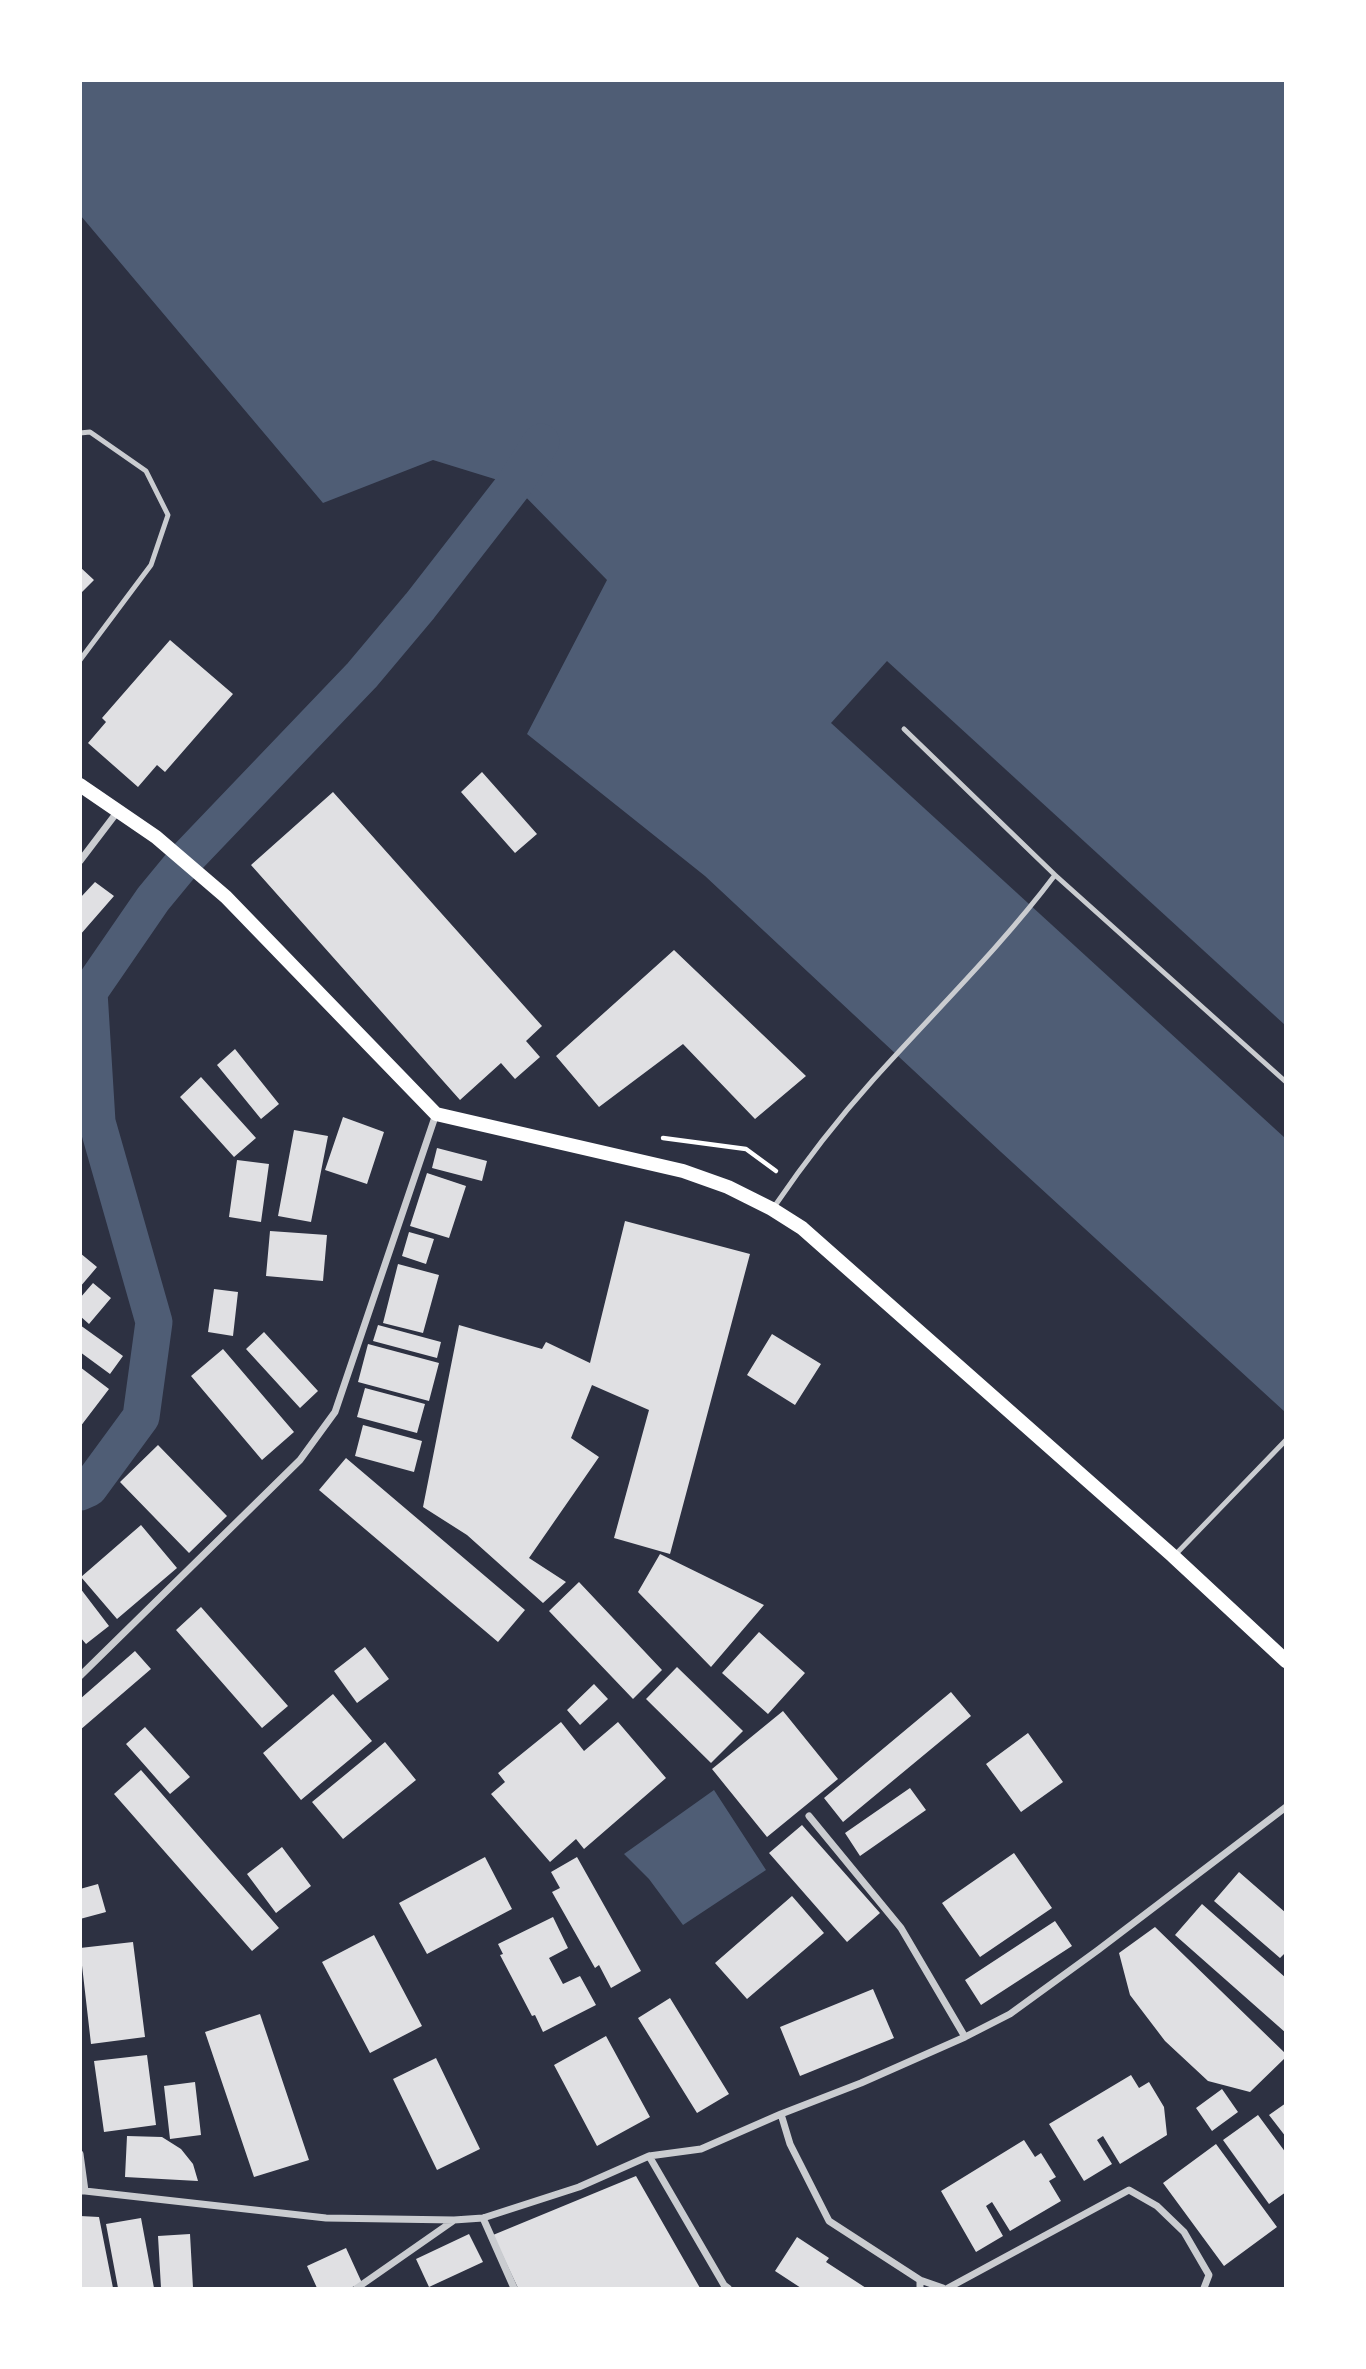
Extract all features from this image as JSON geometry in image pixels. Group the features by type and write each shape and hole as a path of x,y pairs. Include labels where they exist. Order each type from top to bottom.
{"main road":[{"path":"80,785 156,837 226,897 436,1114 683,1171 728,1187 802,1228 1174,1556 1286,1661"}],"street":[{"path":"80,861 118,811"},
{"path":"80,1676 300,1460 335,1412 436,1114"},
{"path":"80,2154 83,2191 326,2218 483,2218 579,2187 649,2156 701,2149 861,2083 1010,2014 1286,1807"},
{"path":"809,1816 901,1928 965,2037"},
{"path":"781,2114 790,2144 829,2221 920,2284 946,2288 1129,2190 1157,2206 1184,2232 1209,2275 1205,2288"},
{"path":"649,2156 728,2288"},
{"path":"483,2218 514,2288"},
{"path":"357,2288 454,2220"}],"lane":[{"path":"80,433 90,432 146,471 168,515 151,565 80,660"},
{"path":"904,729 1055,874 1286,1082"},
{"path":"772,1209 790,1182 870,1083 1028,910 1055,874"},
{"path":"1174,1556 1286,1440"}],"path":[{"path":"651,1136 746,1149 790,1182"}],"water":[{"path":"80,81 1285,81 1285,1412 705,876 527,734 607,580 514,485 433,460 323,503 81,216"},
{"path":"714,1790 766,1870 683,1925 649,1879 624,1854"}],"pier":[{"path":"887,661 1285,1025 1285,1138 831,723"}],"building":[{"path":"80,567 94,580 80,594"},
{"path":"170,640 233,694 165,772 157,765 138,787 88,743 106,722 102,718"},
{"path":"482,772 537,834 515,853 461,792"},
{"path":"333,792 542,1026 526,1041 540,1057 515,1079 501,1063 460,1100 251,865"},
{"path":"95,882 114,896 80,935 80,898"},
{"path":"674,950 806,1076 755,1119 683,1044 599,1107 556,1056"},
{"path":"235,1049 279,1104 261,1119 217,1065"},
{"path":"201,1077 256,1138 234,1157 180,1097"},
{"path":"343,1117 384,1132 367,1184 325,1170"},
{"path":"294,1130 328,1136 311,1222 278,1216"},
{"path":"437,1148 487,1161 482,1181 432,1168"},
{"path":"237,1160 269,1164 261,1222 229,1217"},
{"path":"427,1173 466,1186 449,1238 410,1226"},
{"path":"625,1221 750,1254 670,1554 614,1538 649,1410 592,1385 571,1438 599,1457 529,1558 566,1582 543,1603 467,1535 423,1507 459,1325 542,1349 546,1342 590,1363"},
{"path":"270,1231 327,1235 323,1281 266,1276"},
{"path":"409,1232 434,1239 426,1264 402,1256"},
{"path":"80,1253 97,1267 80,1287"},
{"path":"398,1264 439,1275 423,1333 383,1323"},
{"path":"93,1283 111,1298 89,1324 80,1316 80,1298"},
{"path":"214,1289 238,1292 233,1336 208,1332"},
{"path":"80,1325 123,1356 110,1374 80,1352"},
{"path":"378,1325 441,1342 437,1358 373,1341"},
{"path":"264,1332 318,1391 300,1408 246,1349"},
{"path":"772,1334 821,1364 795,1405 747,1375"},
{"path":"368,1344 439,1363 429,1401 358,1382"},
{"path":"223,1349 294,1432 262,1460 191,1376"},
{"path":"80,1367 109,1389 80,1427"},
{"path":"365,1388 425,1404 417,1433 357,1417"},
{"path":"363,1425 422,1441 414,1472 355,1456"},
{"path":"158,1445 227,1516 189,1553 120,1482"},
{"path":"346,1458 525,1610 498,1642 319,1490"},
{"path":"141,1525 177,1568 117,1619 81,1577"},
{"path":"660,1554 764,1605 711,1667 638,1592"},
{"path":"579,1582 662,1670 633,1699 549,1611"},
{"path":"80,1588 109,1626 86,1644 80,1637"},
{"path":"201,1607 288,1706 262,1728 176,1630"},
{"path":"759,1632 805,1673 768,1714 722,1673"},
{"path":"365,1647 389,1679 357,1703 334,1671"},
{"path":"135,1651 151,1669 80,1730 80,1699"},
{"path":"677,1667 743,1731 711,1763 646,1699"},
{"path":"594,1684 608,1699 580,1725 567,1710"},
{"path":"951,1692 971,1716 843,1822 824,1798"},
{"path":"333,1694 372,1741 301,1800 263,1753"},
{"path":"783,1711 838,1779 767,1837 712,1769"},
{"path":"561,1722 584,1751 618,1722 666,1778 584,1849 576,1839 550,1862 491,1794 505,1782 498,1773"},
{"path":"145,1727 190,1777 170,1794 126,1744"},
{"path":"1028,1733 1063,1782 1021,1812 986,1764"},
{"path":"385,1742 416,1780 343,1839 312,1802"},
{"path":"141,1770 279,1928 252,1951 114,1794"},
{"path":"910,1788 926,1810 860,1856 845,1833"},
{"path":"802,1825 880,1913 847,1942 769,1853"},
{"path":"282,1847 311,1886 276,1913 247,1874"},
{"path":"1014,1853 1052,1908 980,1957 942,1903"},
{"path":"485,1857 512,1909 427,1954 399,1903"},
{"path":"577,1857 641,1971 611,1988 599,1965 595,1968 552,1892 560,1888 551,1872"},
{"path":"1239,1872 1286,1913 1286,1952 1280,1958 1214,1901"},
{"path":"98,1884 106,1912 80,1919 80,1889"},
{"path":"792,1896 824,1933 747,1999 715,1963"},
{"path":"1202,1904 1286,1978 1286,2033 1175,1935"},
{"path":"553,1917 568,1948 549,1958 563,1984 580,1976 596,2005 543,2032 500,1955 503,1954 498,1944"},
{"path":"1055,1921 1072,1946 981,2005 965,1980"},
{"path":"1155,1927 1286,2054 1250,2092 1208,2081 1165,2041 1130,1995 1119,1953"},
{"path":"374,1935 422,2026 370,2053 322,1962"},
{"path":"133,1942 145,2037 91,2044 80,1948"},
{"path":"873,1989 894,2038 800,2076 780,2027"},
{"path":"670,1998 729,2094 697,2113 638,2018"},
{"path":"260,2014 309,2160 254,2177 205,2032"},
{"path":"606,2036 650,2117 597,2146 554,2065"},
{"path":"147,2055 156,2125 104,2132 94,2061"},
{"path":"436,2058 480,2149 437,2170 393,2079"},
{"path":"1131,2075 1139,2088 1149,2082 1164,2107 1167,2135 1120,2164 1103,2136 1097,2140 1112,2164 1084,2181 1049,2124"},
{"path":"195,2082 201,2135 170,2139 164,2086"},
{"path":"1222,2089 1238,2112 1212,2131 1196,2108"},
{"path":"1286,2103 1286,2137 1269,2115"},
{"path":"1258,2115 1286,2153 1286,2192 1269,2204 1223,2140"},
{"path":"127,2136 162,2137 181,2149 193,2164 198,2181 125,2177"},
{"path":"1024,2140 1035,2157 1041,2153 1056,2177 1049,2181 1061,2201 1010,2231 992,2202 986,2206 1003,2236 976,2252 941,2191"},
{"path":"1216,2144 1277,2227 1224,2266 1163,2183"},
{"path":"636,2176 700,2288 518,2288 493,2235"},
{"path":"80,2216 99,2217 113,2288 80,2288"},
{"path":"141,2218 154,2288 118,2288 106,2224"},
{"path":"190,2234 193,2288 161,2288 158,2236"},
{"path":"469,2234 483,2262 429,2287 416,2259"},
{"path":"797,2237 829,2258 826,2262 866,2288 801,2288 775,2271"},
{"path":"346,2248 362,2283 350,2288 317,2288 307,2266"}],"waterway":[{"path":"80,1492 89,1488 141,1417 154,1322 97,1122 89,992 153,899 186,859 362,675 420,606 514,485 541,442"}]}
